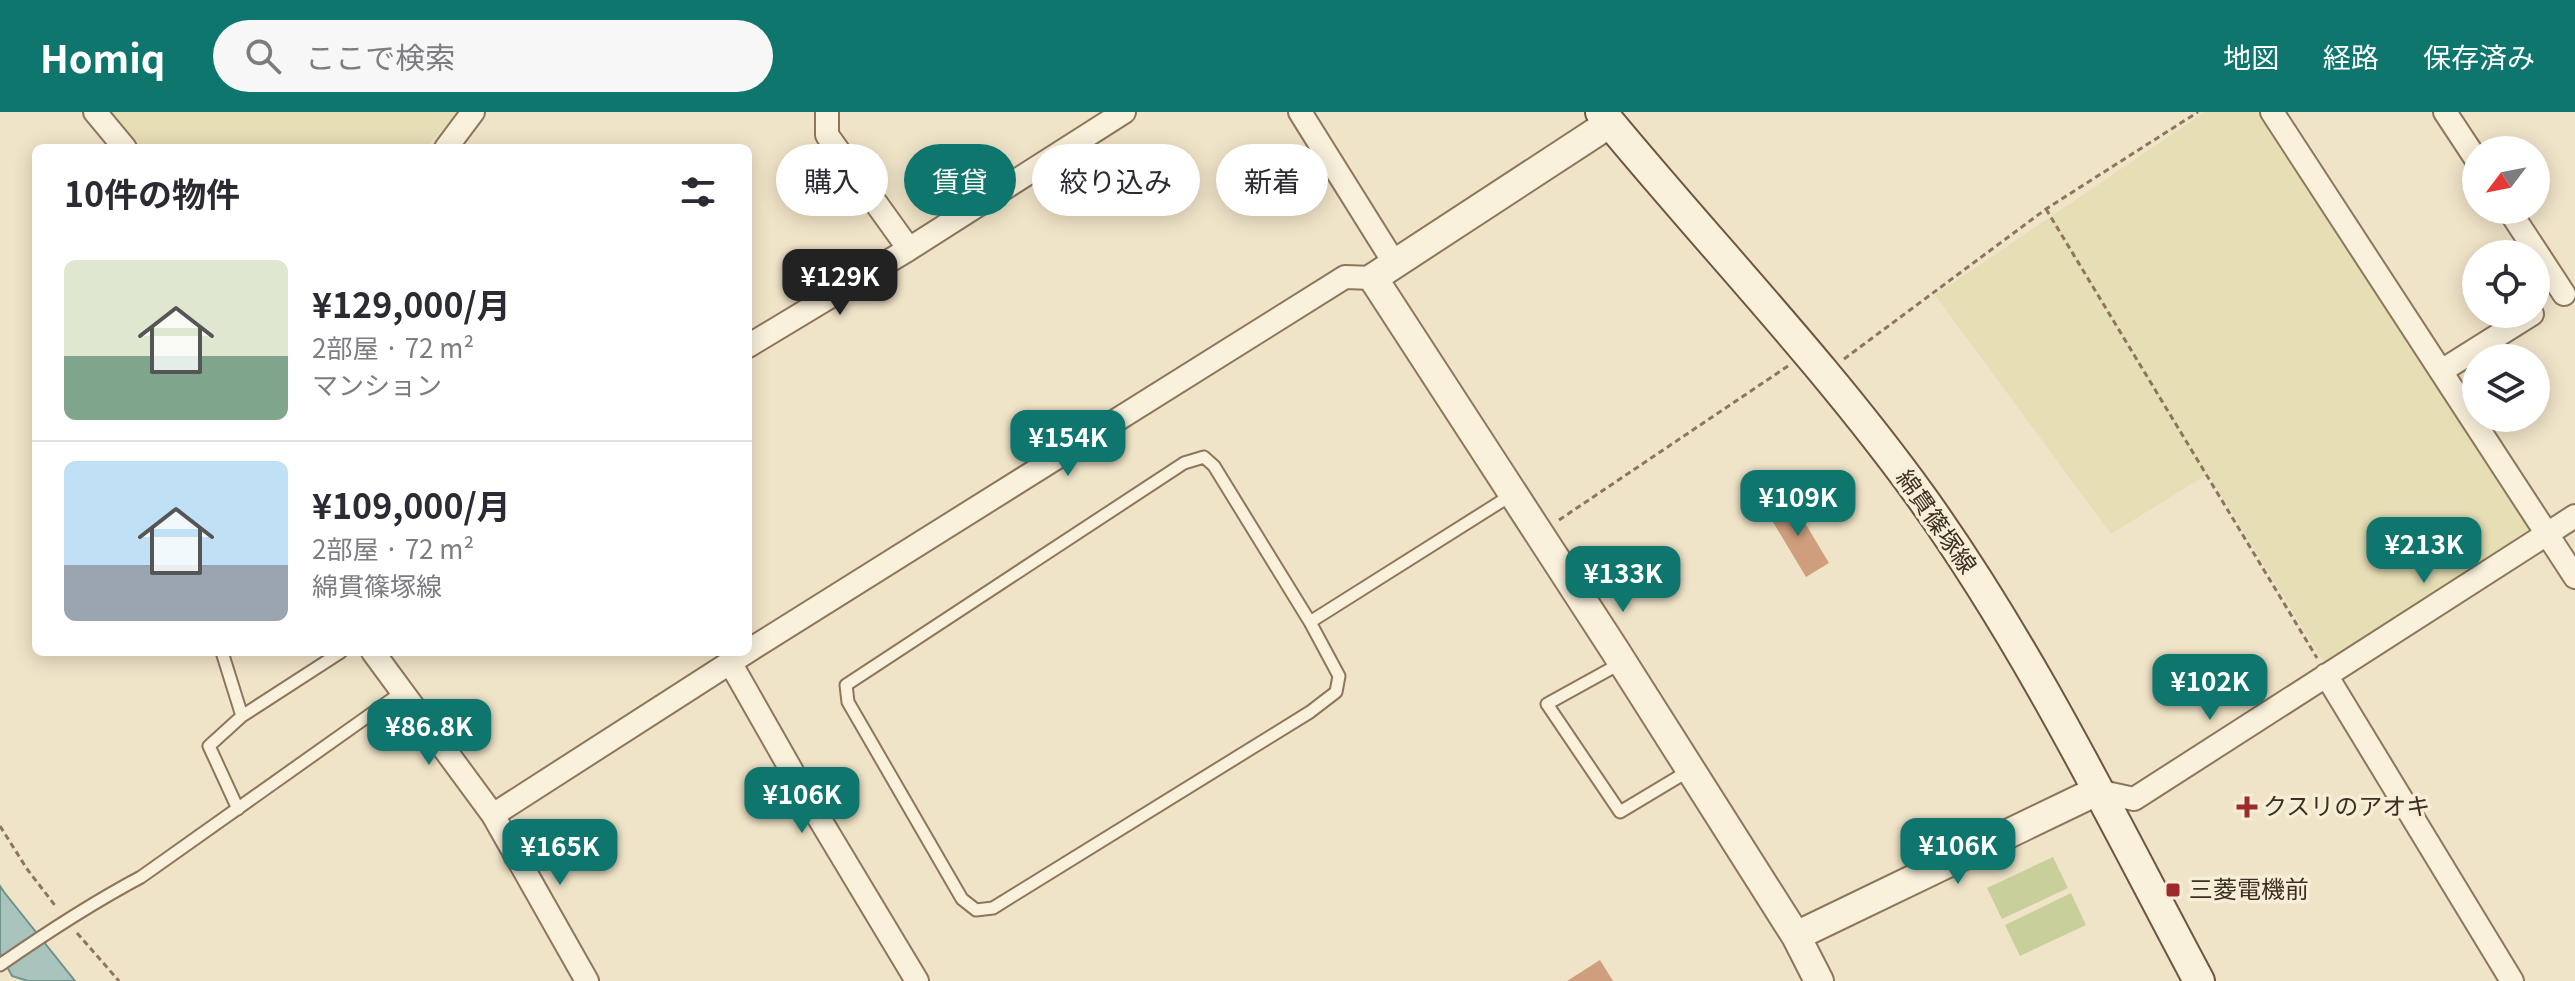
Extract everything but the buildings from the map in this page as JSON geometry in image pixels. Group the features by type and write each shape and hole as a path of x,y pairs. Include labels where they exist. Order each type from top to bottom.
{"main road":[{"name":"綿貫篠塚線","path":"1608,116 1874,434 1964,560 2035,676 2199,981"}],"street":[{"path":"95,112 122,144"},
{"path":"449,144 473,112"},
{"path":"827,112 827,135 909,249"},
{"path":"752,344 909,249 1124,112"},
{"path":"1300,112 1384,271 1513,494 1796,936 1819,981"},
{"path":"2272,112 2443,370 2575,577"},
{"path":"2445,112 2462,138"},
{"path":"752,639 1345,277 1384,271 1608,116"},
{"path":"2520,224 2570,290 2550,303"},
{"path":"2443,370 2510,328"},
{"path":"1796,936 2097,791 2134,799 2575,516"},
{"path":"376,656 493,815 587,981"},
{"path":"493,815 731,664 738,656"},
{"path":"731,664 917,981"},
{"path":"2326,675 2512,981"}],"lane":[{"path":"1204,457 1214,466 1310,622 1339,676 1336,692 1310,712 993,908 976,910 962,899 848,702 846,685 1184,463 1204,457"},
{"path":"1310,622 1513,494"},
{"path":"223,656 242,716"},
{"path":"238,809 209,746 242,716 335,656"},
{"path":"1623,662 1547,704 1620,812 1691,770"},
{"path":"0,965 61,917 77,916 141,877 402,692"}],"path":[{"path":"1539,534 1816,363 2046,209 2198,112"},
{"path":"2046,209 2326,675"},
{"path":"0,826 61,917"},
{"path":"74,928 119,981"}],"shaded area":[{"path":"109,112 459,112 429,144 135,144"},
{"path":"2205,112 2258,112 2462,418 2462,432 2472,432 2535,527 2325,664 2208,474 2111,534 1935,295"}],"green space":[{"path":"2053,857 2068,888 2002,919 1987,888"},
{"path":"2071,893 2086,925 2020,956 2005,925"}],"water":[{"path":"0,886 75,981 28,981 12,976 0,953"}],"place":[{"name":"クスリのアオキ","path":"2247,807"},
{"name":"三菱電機前","path":"2173,890"}]}
